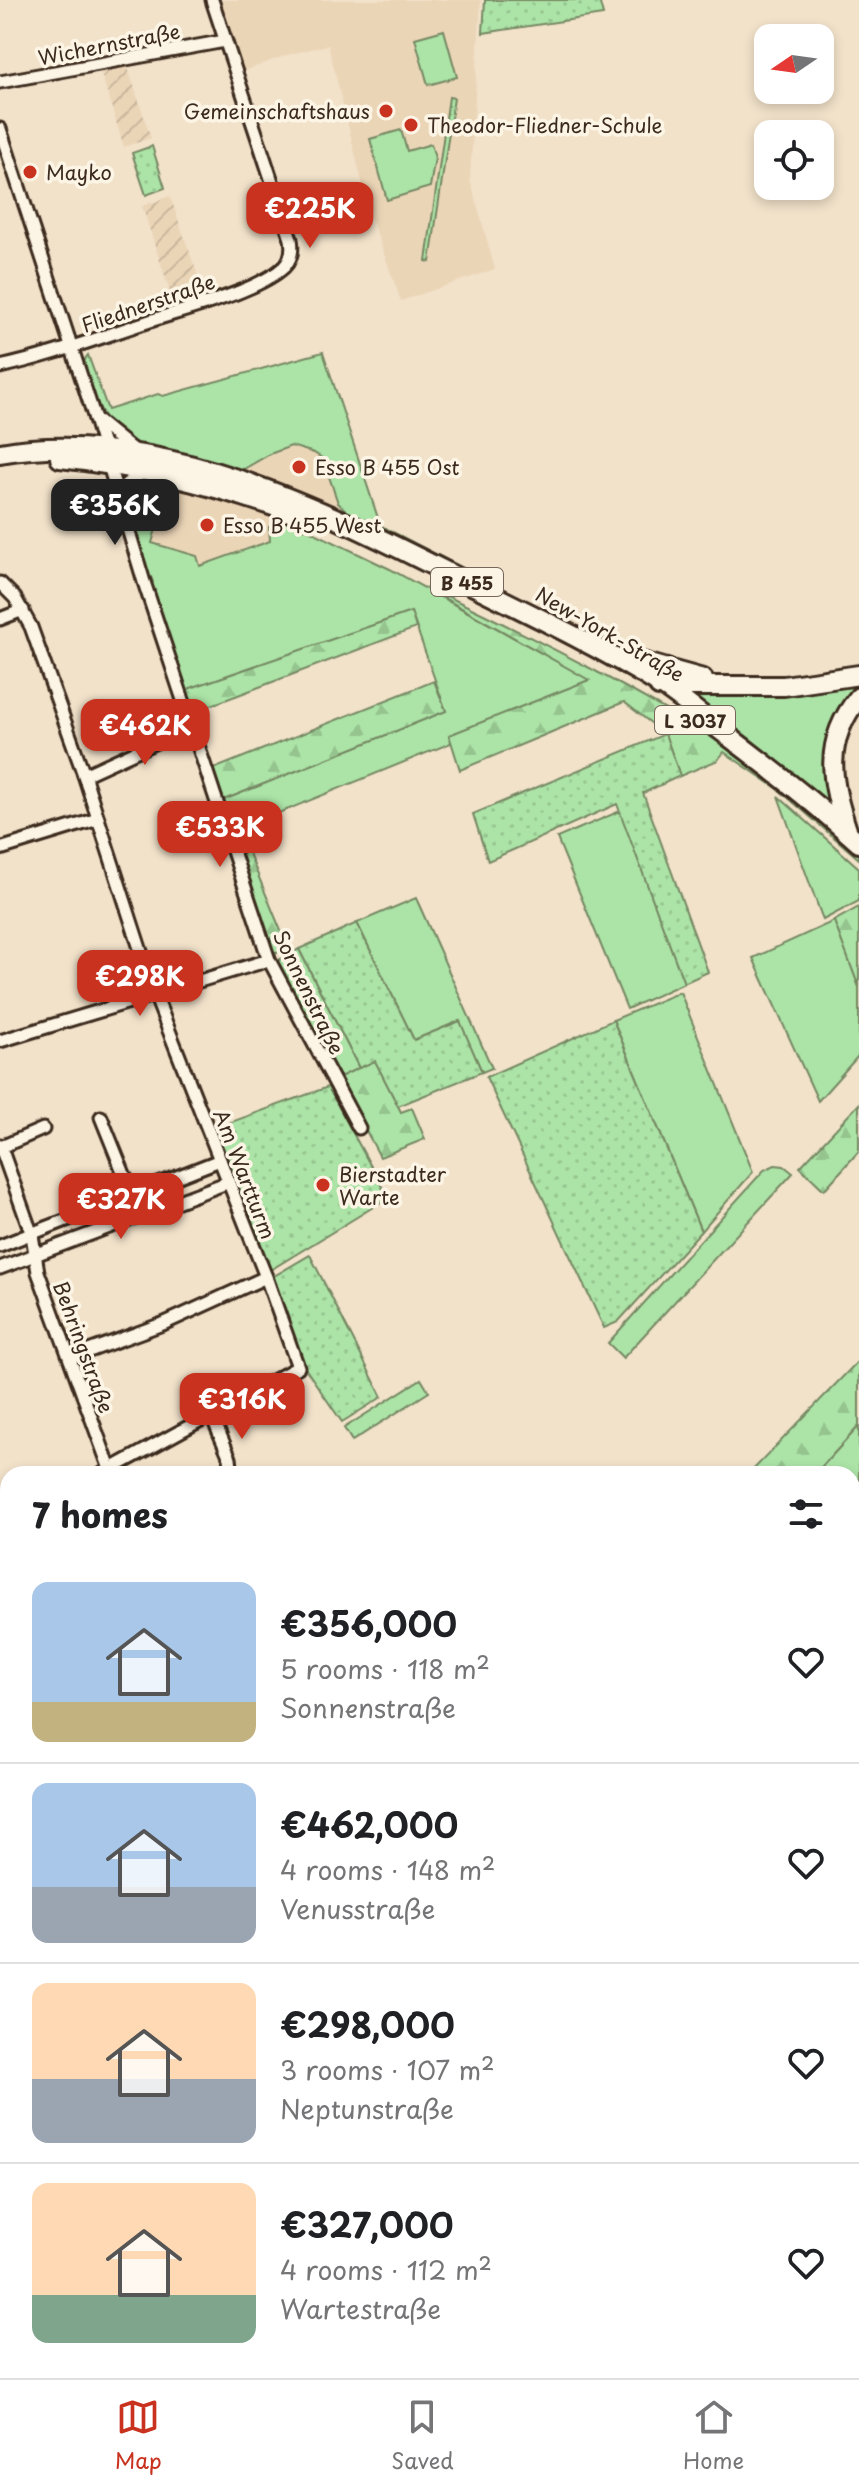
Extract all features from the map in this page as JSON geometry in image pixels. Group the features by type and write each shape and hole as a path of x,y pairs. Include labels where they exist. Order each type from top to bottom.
{"main road":[{"name":"B 455","path":"0,454 79,460 106,458 143,463"},
{"name":"New-York-Straße","path":"143,463 174,462 276,493 349,524 585,642 663,687 760,760 854,838"},
{"name":"New-York-Straße","path":"143,463 324,526 503,613 629,681"},
{"name":"B 455","path":"585,642 653,667 741,686"},
{"name":"B 455","path":"629,681 663,687 784,686 829,682 859,675"},
{"name":"L 3037","path":"629,681 760,760"},
{"path":"854,838 836,795 832,764 843,719 859,697"}],"street":[{"name":"Fliednerstraße","path":"72,348 247,287 274,274 289,261 292,254 291,239 212,0"},
{"name":"Wichernstraße","path":"0,82 225,41"},
{"name":"Sonnenstraße","path":"0,129 6,167 72,348 191,726 269,960 359,1128"},
{"path":"0,367 72,348"},
{"path":"95,419 143,463 126,484 119,501"},
{"path":"0,583 23,610 0,619"},
{"name":"Am Wartturm","path":"23,610 84,775 155,995 266,1277 298,1367 211,1414"},
{"path":"84,775 191,726"},
{"path":"0,849 98,819"},
{"path":"0,1041 269,960"},
{"path":"101,1117 132,1194"},
{"path":"0,1146 43,1129"},
{"name":"Behringstraße","path":"0,1146 32,1235 38,1272 70,1358 104,1466"},
{"path":"0,1246 220,1160"},
{"path":"0,1268 229,1182"},
{"path":"70,1358 165,1323 266,1277"},
{"path":"117,1466 211,1414 231,1466"}],"shaded area":[{"name":"Theodor-Fliedner-Schule","path":"221,0 481,0 470,179 495,269 401,301 371,218 328,45 287,55 244,71"},
{"path":"125,59 151,138 124,147 98,64"},
{"path":"170,196 205,296 175,307 142,206"},
{"path":"291,446 323,459 338,503 361,524 235,474"},
{"path":"168,487 194,488 288,520 271,541 200,566 152,543"}],"green space":[{"path":"485,0 599,0 603,15 483,33"},
{"path":"444,30 457,77 428,85 415,38"},
{"path":"449,97 454,98 430,262 426,261"},
{"path":"401,130 407,151 431,144 435,158 430,187 387,200 370,139"},
{"path":"152,146 165,188 146,195 132,153"},
{"path":"323,352 383,527 566,621 640,654 643,660 606,645 361,524 338,503 323,459 314,453 291,446 235,474 141,446 112,428 87,380 84,367 88,355 108,410 158,394 163,396"},
{"path":"142,480 168,487 152,543 197,556 200,566 270,541 269,527 288,520 390,569 590,680 449,735 451,743 232,832 221,801 446,711 411,612 185,690 150,586 153,582 146,575 130,522 128,493"},
{"path":"447,596 623,686 725,746 777,783 859,851 859,859 778,789 724,752 718,760 680,776 665,734 624,702 460,770 449,735 589,680 444,598"},
{"path":"411,612 416,628 193,712 185,690"},
{"path":"434,681 446,711 221,801 211,770"},
{"path":"859,682 859,689 840,710 834,811 676,691"},
{"path":"665,734 680,776 643,793 708,972 684,983 617,804 488,861 473,814"},
{"path":"778,796 859,868 859,901 823,920"},
{"path":"620,811 684,983 627,1009 557,838"},
{"path":"239,829 288,948 274,954 269,950 232,832"},
{"path":"416,898 492,1068 482,1072 459,1021 414,1040 357,923"},
{"path":"859,907 859,987 834,921"},
{"path":"834,921 859,987 859,1055 818,1101 753,958"},
{"path":"357,923 414,1040 460,1021 482,1072 398,1106 375,1061 359,1068 299,949"},
{"path":"299,949 359,1068 338,1078 277,961"},
{"path":"680,992 753,1172 701,1231 613,1020"},
{"path":"613,1020 701,1231 618,1322 604,1328 486,1077"},
{"path":"375,1060 401,1112 412,1108 425,1139 380,1157 338,1078"},
{"path":"328,1087 388,1198 267,1272 212,1129"},
{"path":"859,1104 859,1151 824,1190 800,1167"},
{"path":"775,1165 784,1166 793,1173 623,1358 608,1343 764,1170"},
{"path":"310,1255 382,1397 342,1422 303,1365 269,1279"},
{"path":"859,1360 859,1426 822,1466 757,1466"},
{"path":"421,1379 429,1392 352,1441 344,1428"},
{"path":"859,1426 859,1466 822,1466"}],"place":[{"name":"Gemeinschaftshaus","path":"386,111"},
{"name":"Theodor-Fliedner-Schule","path":"411,125"},
{"name":"Mayko","path":"30,172"},
{"name":"Esso B 455 Ost","path":"299,467"},
{"name":"Esso B 455 West","path":"207,525"},
{"name":"Bierstadter Warte","path":"323,1185"}]}
